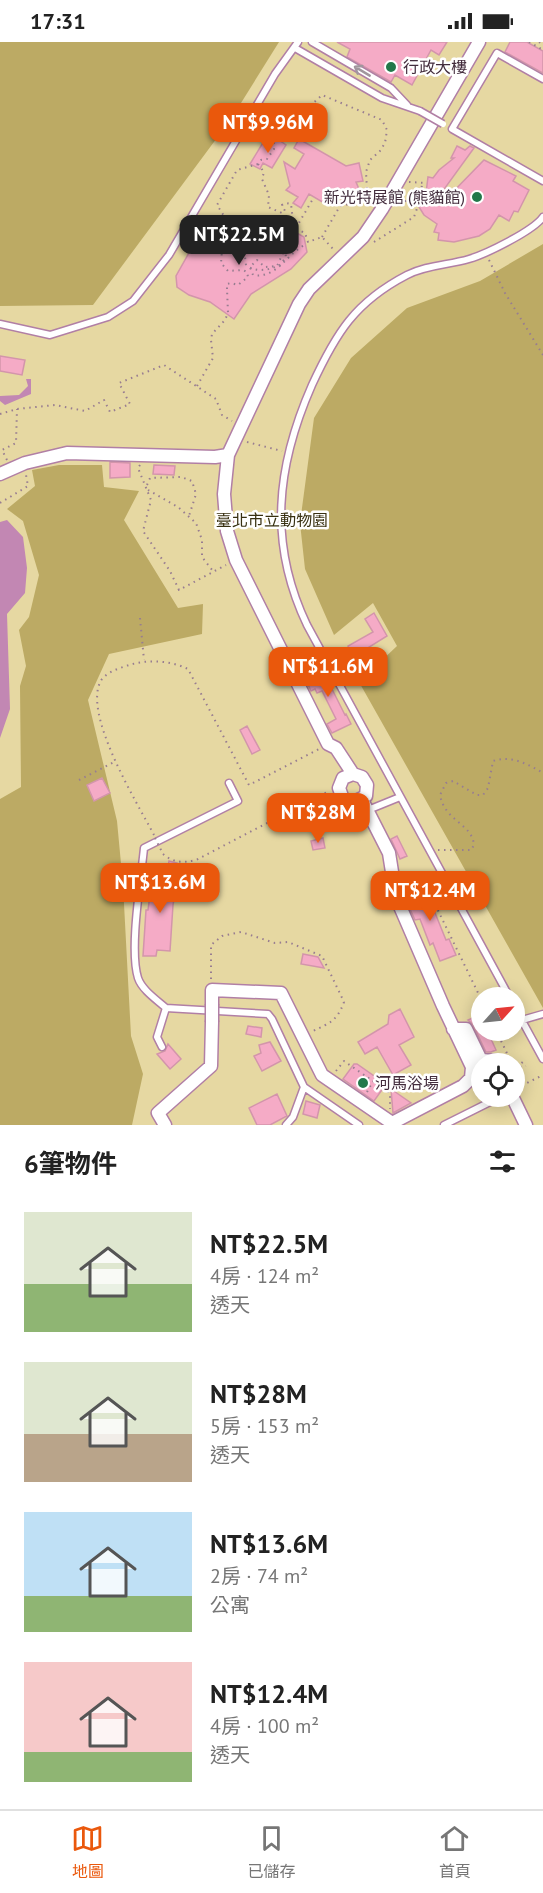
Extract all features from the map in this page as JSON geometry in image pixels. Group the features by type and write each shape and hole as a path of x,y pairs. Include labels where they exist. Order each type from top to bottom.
{"street":[{"path":"165,1125 158,1113 211,1066 212,990 281,993 322,1075 392,1123 463,1086 471,1078 472,1067 453,1029 396,897 389,853 365,805 367,785 362,777 353,774 336,748 328,744 236,560 227,531 224,494 228,455 299,304 309,289 363,237 382,209 479,42"},
{"path":"0,474 25,463 67,453 214,457 228,455"},
{"path":"353,774 343,778 339,788 343,799 365,805"},
{"path":"453,1029 466,1029 478,1053"},
{"path":"517,1107 526,1125"}],"lane":[{"path":"312,42 391,88 407,105"},
{"path":"0,324 50,335 108,317 133,301 169,255 274,74 296,45 382,98 420,111 543,181"},
{"path":"452,129 497,53 543,79"},
{"path":"504,987 307,626 291,586 282,543 280,517 288,453 296,425 323,360 337,334 360,307 408,274 469,259 528,230 543,217"},
{"path":"229,783 238,801 144,848 134,948 138,978 142,986 166,1008 268,1014 304,1088 359,1125"},
{"path":"365,805 400,798"},
{"path":"162,1047 157,1037 166,1008"},
{"path":"525,1019 543,1014"},
{"path":"525,1026 543,1059"},
{"path":"286,1125 293,1117 304,1088"},
{"path":"444,1125 480,1107"}],"path":[{"path":"529,42 543,50"},
{"path":"322,95 381,120 387,130 385,143 370,160 366,172 367,190 361,202 340,206 322,237 308,242 305,233 271,217 224,216 217,205 218,200 237,170 258,164 261,160 267,159 274,149 274,139 322,95"},
{"path":"258,164 264,172 262,179 269,195 268,207 282,213 285,211 282,205 291,204 292,226"},
{"path":"363,237 374,242 414,217 421,197 422,183 427,183"},
{"path":"296,228 314,197"},
{"path":"382,209 421,197"},
{"path":"197,386 213,358 212,334 228,314 227,284 238,285 249,277 243,270 228,270 221,263 222,250 237,242 270,235 284,244 286,257 280,265 265,270 252,269 246,265 245,257 249,250 271,244 279,247 283,253 277,266 266,267 257,260 253,262 250,267 253,275 259,276 283,266 295,249 307,244"},
{"path":"322,237 342,258"},
{"path":"485,252 505,293 543,355"},
{"path":"0,414 17,409 55,405 85,411 104,400 110,412 130,404 120,383 164,365 216,399 222,416 241,426"},
{"path":"2,450 16,443 17,409"},
{"path":"248,442 288,453"},
{"path":"146,455 138,468 152,500 143,531 170,571 179,590 236,560"},
{"path":"0,503 28,486 25,463"},
{"path":"146,488 150,478 181,477 192,481 196,494 189,516"},
{"path":"146,488 196,523 202,540 202,557 213,571"},
{"path":"140,618 144,661"},
{"path":"328,744 249,785 188,669 177,664 144,661 110,673 102,680 97,695 97,712 104,736 163,854 171,860 183,863 196,860 326,792 339,788"},
{"path":"429,850 471,850 474,848 474,839 471,834 444,810 440,795 446,783 453,781 477,795 483,795 488,788 493,761 508,758 528,764 543,773"},
{"path":"79,780 116,761"},
{"path":"430,894 475,987"},
{"path":"212,990 211,945 222,936 241,932 275,943 288,942 322,956 344,1002 339,1016 330,1023 302,1035"},
{"path":"344,1061 390,1093"},
{"path":"525,1084 543,1076"}],"green space":[{"name":"臺北市立動物園","path":"0,42 543,42 543,1125 0,1125"}],"shaded area":[{"path":"0,42 279,42 231,119 93,305 0,306"},
{"path":"543,244 543,1008 359,682 397,646 373,603 334,635 305,569 300,523 314,418 351,358 407,308 480,281"},
{"path":"26,379 31,379 31,394 5,405 0,401 0,396 19,395 28,386"},
{"path":"59,465 102,465 104,487 139,491 124,520 178,608 203,604 202,634 109,654 88,700 117,821 123,885 131,1036 143,1074 132,1125 0,1125 0,799 21,787 20,686 26,666 19,630 29,617 39,575 23,521 7,509 35,486 32,470"},
{"path":"7,520 23,537 27,568 25,593 7,614 10,709 0,738 0,522"}],"building":[{"name":"行政大樓","path":"337,42 447,42 439,55 431,50 412,85 395,75 391,82 347,57 350,49"},
{"path":"510,42 527,42 543,51 543,73 505,52"},
{"path":"299,139 346,166 359,163 363,181 356,182 359,189 352,200 345,201 330,192 324,203 309,194 301,208 293,203 298,197 286,190 290,186 284,162 295,169 304,154 294,148"},
{"path":"279,140 286,145 272,168 263,163 260,169 250,164 264,141"},
{"name":"新光特展館 (熊貓館)","path":"457,146 465,150 470,146 474,148 442,192 448,197 484,160 516,176 513,181 529,190 518,212 514,211 509,221 499,215 490,229 479,236 454,242 438,240 439,233 434,232 437,224 424,215 419,207 430,201 426,193 428,177 433,178 454,158 451,158"},
{"path":"239,227 295,232 304,237 307,252 291,269 251,294 234,319 210,302 189,295 177,287 176,276 195,242 202,242 211,248 224,238 221,233"},
{"path":"0,356 25,360 22,375 0,371"},
{"path":"110,462 130,463 130,477 110,478"},
{"path":"154,465 175,466 174,475 153,474"},
{"path":"374,613 387,636 366,649 369,655 361,660 368,672 353,680 344,663 354,658 348,646 373,632 365,619"},
{"path":"320,665 351,724 332,733 327,724 336,719 322,691 317,693 315,689 311,691 305,678 313,674 311,670"},
{"path":"247,726 260,750 252,754 240,730"},
{"path":"102,778 110,793 94,801 87,785"},
{"path":"397,836 407,856 400,859 391,839"},
{"path":"323,838 325,848 313,850 311,841"},
{"path":"169,861 177,863 170,951 157,950 156,956 143,956 146,910 148,910 152,879 166,881"},
{"path":"412,877 422,901 429,898 446,940 449,939 456,955 440,961 433,943 430,945 420,919 415,920 409,907 415,905 404,881"},
{"path":"303,954 318,957 324,968 301,964"},
{"path":"400,1009 414,1037 399,1045 411,1065 393,1075 377,1047 365,1054 358,1042 388,1024 389,1015"},
{"path":"248,1026 262,1028 261,1037 246,1034"},
{"path":"481,1041 492,1041 496,1050 486,1052"},
{"path":"270,1042 281,1061 262,1071 254,1056 261,1053 259,1045"},
{"path":"168,1044 181,1059 170,1069 157,1054 165,1051"},
{"name":"河馬浴場","path":"354,1064 384,1083 384,1087 374,1101 343,1079"},
{"path":"391,1089 411,1103 393,1113"},
{"path":"277,1094 287,1116 270,1125 257,1125 249,1108"},
{"path":"306,1101 320,1105 317,1118 303,1114"}],"place":[{"name":"行政大樓","path":"391,67"},
{"name":"新光特展館 (熊貓館)","path":"477,197"},
{"name":"河馬浴場","path":"363,1083"}]}
